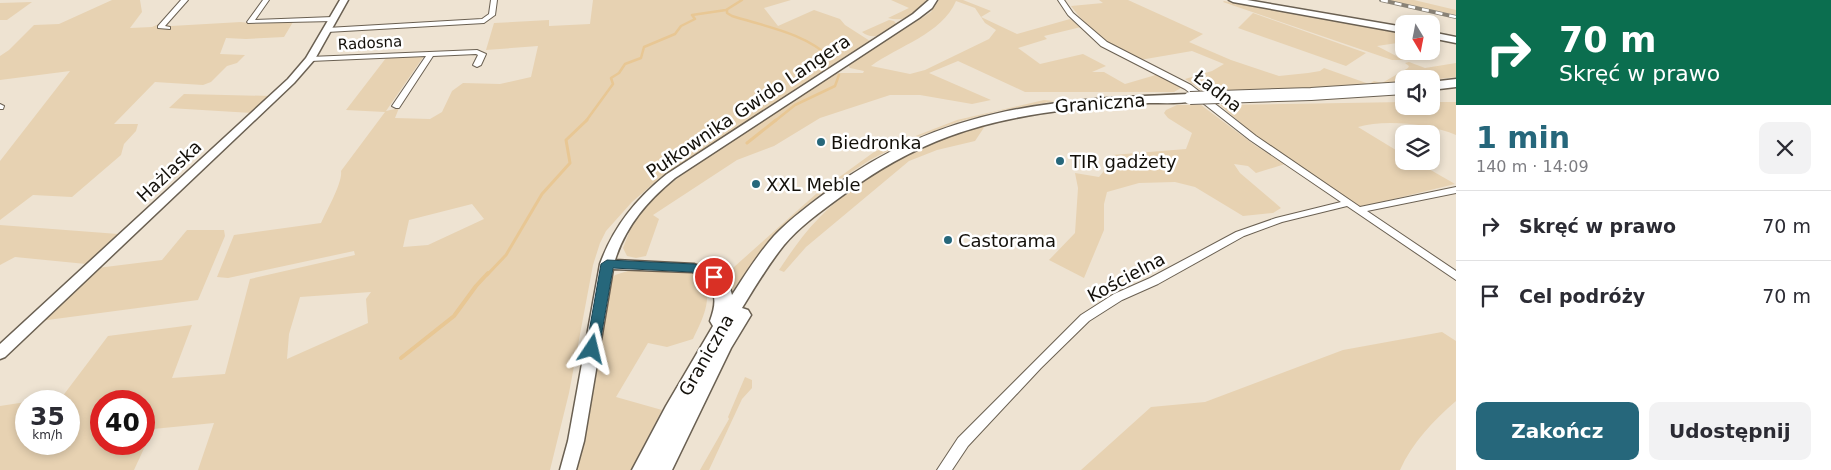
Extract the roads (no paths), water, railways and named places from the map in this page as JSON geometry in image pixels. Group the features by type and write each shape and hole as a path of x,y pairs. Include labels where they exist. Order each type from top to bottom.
{"highway":[{"path":"1440,85 1456,83"},
{"name":"Graniczna","path":"643,470 711,344 749,282 778,242 845,184 897,152 980,121 1062,105 1108,100 1311,94 1395,89"},
{"name":"Graniczna","path":"661,470 723,346 748,304 803,225 820,204"},
{"path":"711,344 724,305 723,291 714,277"}],"street":[{"path":"168,28 160,27 185,0"},
{"path":"266,0 250,22 330,24 484,21 492,15 494,0"},
{"name":"Hażlaska","path":"0,353 301,71 344,0"},
{"name":"Pułkownika Gwido Langera","path":"568,470 576,441 607,264 614,241 627,219 657,187 916,16 929,6 933,0"},
{"name":"Ładna","path":"1060,0 1070,14 1104,44 1188,87 1253,138 1456,276"},
{"path":"1233,0 1395,28"},
{"path":"1440,37 1456,40"},
{"name":"Radosna","path":"310,59 477,52 482,54 477,66"},
{"name":"Radosna","path":"396,106 431,54"},
{"path":"1353,207 1456,190"},
{"name":"Kościelna","path":"944,470 963,442 1037,365 1086,318 1118,297 1154,281 1240,234 1280,220 1353,207"},
{"path":"607,264 694,268 714,277"}],"waterway":[{"path":"586,121 613,84 611,78 619,73 625,64 641,58 644,47 675,34 681,26 695,19 692,15 726,10 742,0"},
{"path":"727,10 727,13 732,16 798,37 821,50 832,59"},
{"path":"775,121 795,105 835,86 839,75"},
{"path":"747,143 776,120"},
{"path":"487,275 506,255 542,194 570,163 566,140 586,121"},
{"path":"401,358 454,316 488,273"}],"railway":[{"path":"1381,0 1456,17"}],"place":[{"name":"Biedronka","path":"821,142"},
{"name":"TIR gadżety","path":"1060,161"},
{"name":"XXL Meble","path":"756,184"},
{"name":"Castorama","path":"948,240"}]}
